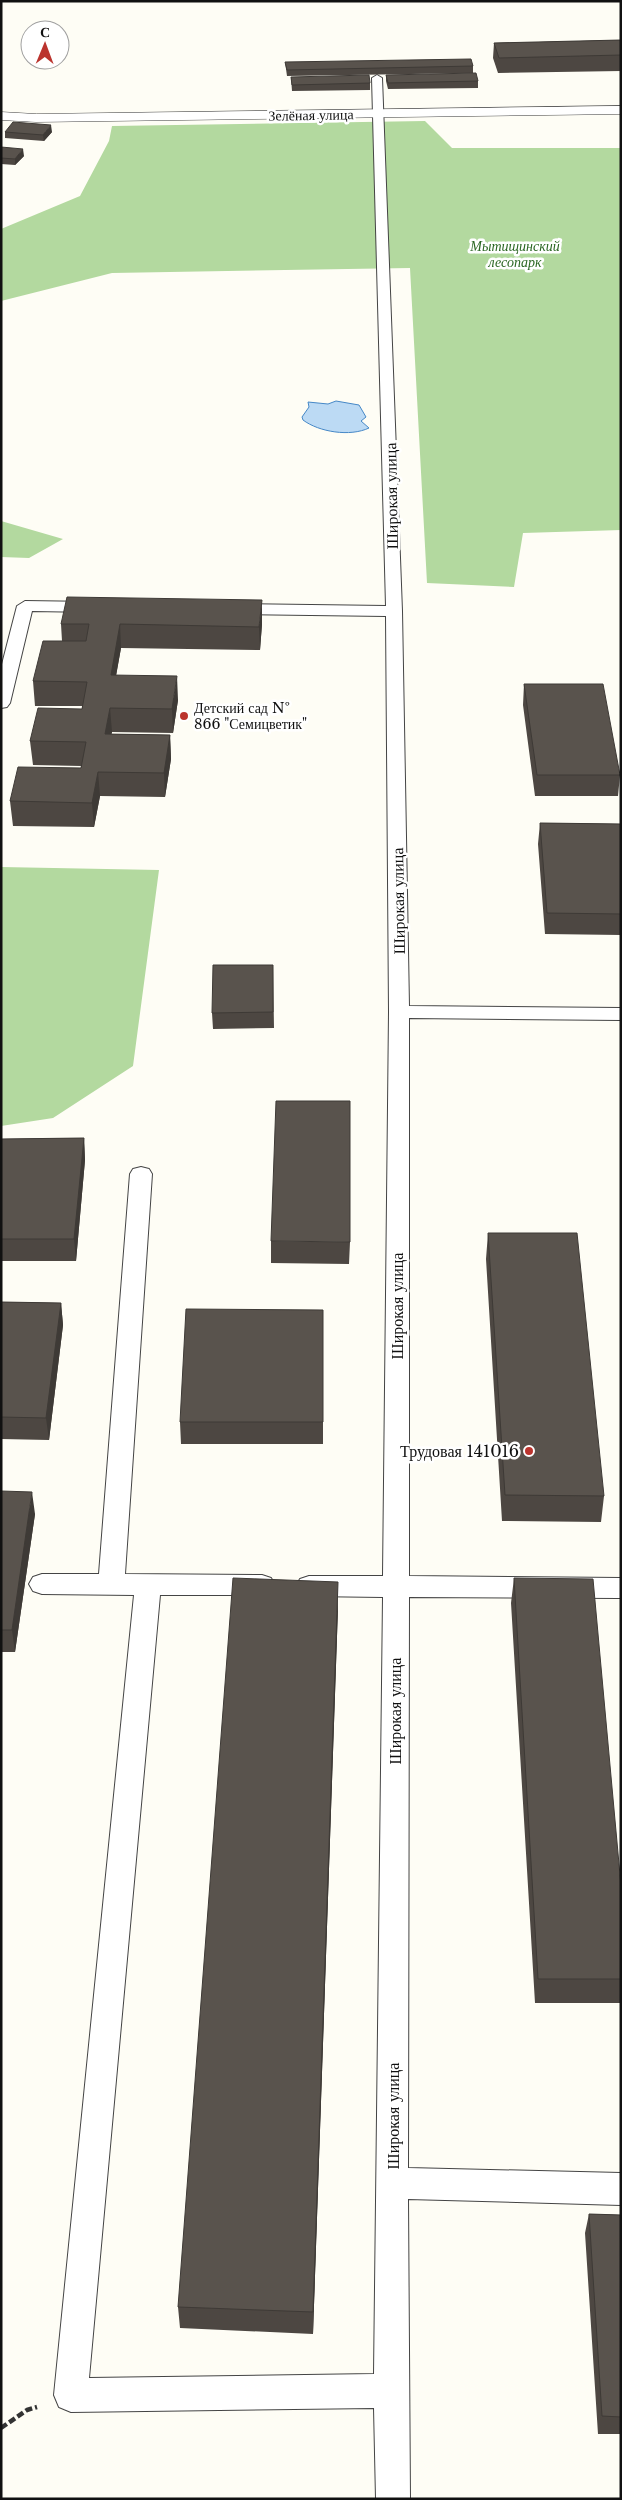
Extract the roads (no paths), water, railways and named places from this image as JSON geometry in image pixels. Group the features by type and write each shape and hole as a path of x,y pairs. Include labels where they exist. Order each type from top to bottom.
{"street":[{"name":"Зелёная улица","path":"1,116 36,118 621,110"}],"lane":[{"name":"Широкая улица","path":"377,78 380,114 394,611 399,1012 391,2391 393,2499"},
{"path":"1,703 25,606 115,607"},
{"path":"214,609 394,611"},
{"path":"399,1012 621,1014"},
{"path":"112,1584 141,1174"},
{"path":"42,1584 621,1588"},
{"path":"148,1584 71,2395 391,2391"},
{"path":"392,2184 621,2189"}],"water":[{"path":"336,401 359,405 366,417 361,421 369,428 353,432 335,432 317,428 303,420 302,417 309,407 308,402 328,404"}],"place":[{"name":"Детский сад № 866 \"Семицветик\"","path":"184,716"},
{"name":"Трудовая 141016","path":"529,1451"}],"park label":[{"name":"Мытищинский лесопарк","path":"515,254"}]}
